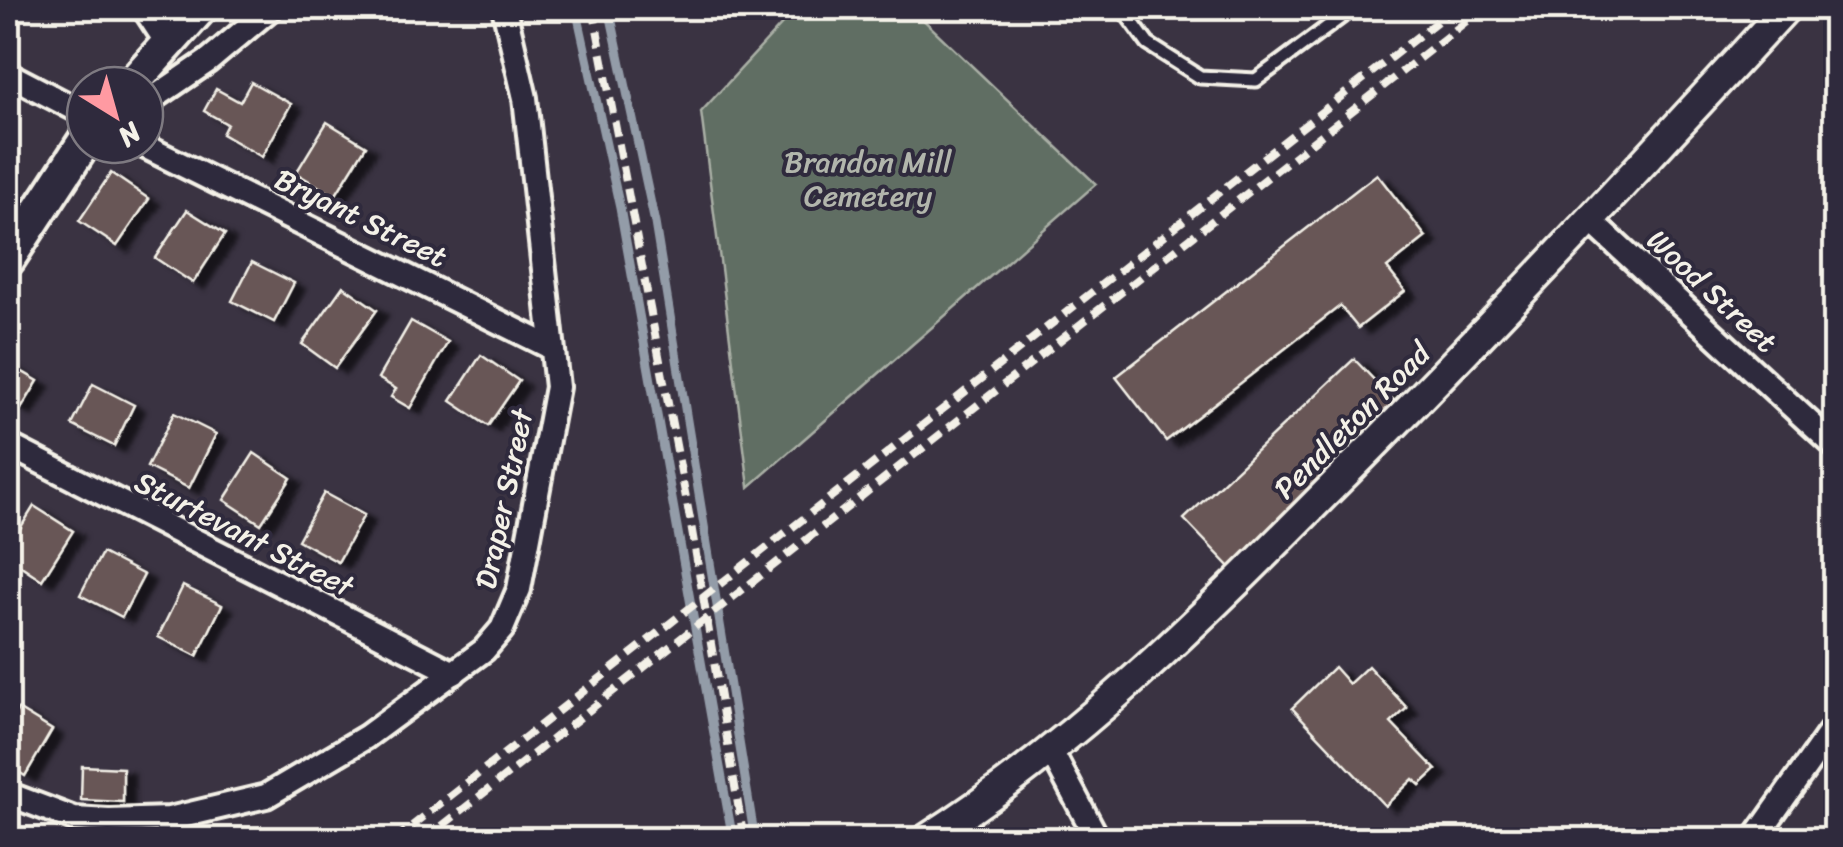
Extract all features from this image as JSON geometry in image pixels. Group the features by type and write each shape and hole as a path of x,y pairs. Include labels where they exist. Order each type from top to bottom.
{"main road":[{"path":"148,65 200,8"},
{"path":"8,260 69,165"}],"street":[{"path":"144,8 167,43"},
{"path":"165,90 208,61 271,8"},
{"name":"Draper Street","path":"8,794 74,819 169,819 230,808 296,780 366,737 484,650 502,629 518,589 556,403 525,98 504,8"},
{"name":"Pendleton Road","path":"925,840 1051,751 1220,600 1590,220 1786,8"},
{"path":"8,74 65,104"},
{"name":"Bryant Street","path":"165,156 552,348"},
{"name":"Wood Street","path":"1590,220 1836,448"},
{"name":"Sturtevant Street","path":"8,445 454,673"},
{"path":"1754,840 1836,724"},
{"path":"1051,751 1098,840"}],"lane":[{"path":"1122,8 1148,44 1200,77 1256,80 1354,8"}],"green space":[{"name":"Brandon Mill Cemetery","path":"797,8 911,8 1096,184 749,487 701,112"}],"building":[{"path":"251,82 291,104 262,157 222,134 227,124 204,111 216,89 240,102"},
{"path":"327,122 366,146 335,196 296,173"},
{"path":"111,173 149,199 117,246 79,221"},
{"path":"1377,174 1426,237 1387,268 1405,291 1358,328 1340,306 1166,441 1116,377"},
{"path":"187,210 225,234 193,283 155,258"},
{"path":"252,262 294,283 274,322 232,301"},
{"path":"343,286 377,310 335,368 302,344"},
{"path":"411,321 448,342 410,408 391,397 396,389 378,378"},
{"path":"481,355 519,381 488,426 451,401"},
{"path":"1354,359 1403,410 1233,570 1184,519"},
{"path":"9,364 38,381 21,409 8,402"},
{"path":"93,384 134,405 114,446 72,425"},
{"path":"174,413 216,434 189,488 147,467"},
{"path":"254,453 291,478 261,524 224,500"},
{"path":"324,493 364,515 338,562 298,540"},
{"path":"34,506 73,531 42,580 8,557 8,548"},
{"path":"102,553 144,575 122,617 80,595"},
{"path":"183,586 222,605 197,656 158,637"},
{"path":"1368,666 1407,708 1391,723 1436,770 1420,785 1413,779 1385,806 1292,708 1334,667 1349,684"},
{"path":"18,709 52,730 25,776 8,765 8,726"},
{"path":"82,766 123,768 123,802 81,800"}],"waterway":[{"path":"576,8 620,208 733,840"},
{"path":"609,8 655,223 755,840"}],"railway":[{"path":"593,8 690,519 744,840"},
{"path":"394,840 1454,8"},
{"path":"424,840 1483,8"}]}
